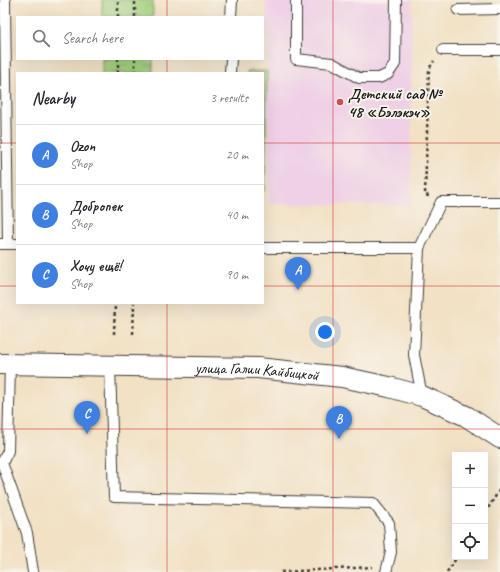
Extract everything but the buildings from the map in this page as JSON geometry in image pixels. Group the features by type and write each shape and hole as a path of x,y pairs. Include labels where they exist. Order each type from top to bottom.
{"street":[{"name":"улица Галии Кайбицкой","path":"5,364 258,368 342,377 422,396 466,416 500,438"}],"lane":[{"path":"5,0 8,244"},
{"path":"231,16 232,0"},
{"path":"296,0 296,59 332,63 359,78 379,78 388,74 395,64 396,0"},
{"path":"458,10 500,9"},
{"path":"443,50 500,50"},
{"path":"230,72 231,60"},
{"path":"422,396 414,355 419,248 441,202 500,202"},
{"path":"264,248 419,248"},
{"path":"5,364 8,451 1,463 27,533 33,572"},
{"path":"110,365 114,497 373,503 390,522 391,552 387,569"}],"path":[{"path":"118,0 118,16"},
{"path":"135,0 135,16"},
{"path":"441,202 425,194 429,69 443,50"},
{"path":"118,60 118,72"},
{"path":"135,60 135,72"},
{"path":"114,334 115,304"},
{"path":"133,334 134,304"},
{"path":"488,508 500,489"},
{"path":"447,572 455,560"},
{"path":"281,572 387,569"}],"shaded area":[{"name":"Детский сад № 48 «Бэлэкэч»","path":"266,0 412,0 411,205 269,204"}],"green space":[{"path":"102,0 153,0 153,16 102,16"},
{"path":"102,60 153,60 153,72 102,72"},
{"path":"267,71 265,191 264,72 247,72"}],"place":[{"name":"Детский сад № 48 «Бэлэкэч»","path":"340,102"},
{"name":"Ozon","path":"298,290"},
{"name":"Хочу ещё!","path":"87,434"},
{"name":"Добропек","path":"339,439"}]}
